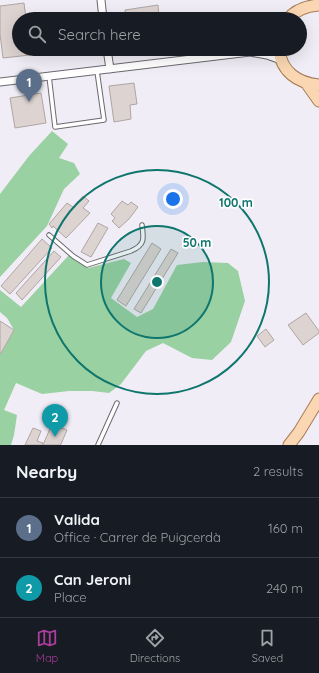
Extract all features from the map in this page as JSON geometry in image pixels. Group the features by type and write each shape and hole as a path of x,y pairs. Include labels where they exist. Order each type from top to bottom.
{"main road":[{"path":"301,5 319,5"},
{"path":"280,56 285,68 291,75 307,84 319,85"},
{"path":"307,84 319,101"},
{"path":"289,445 299,432 319,399"}],"street":[{"path":"101,0 102,12"},
{"path":"108,56 110,69"},
{"path":"0,82 217,56"}],"lane":[{"path":"49,76 55,127 104,120 97,70"},
{"path":"50,235 72,256 87,265 131,252 137,248 142,244 142,225"},
{"path":"98,445 117,403"}],"green space":[{"path":"52,131 68,144 59,158 74,163 80,174 64,189 47,226 0,277 0,194 29,156"},
{"path":"69,255 88,268 124,259 131,263 111,298 137,317 153,309 177,265 203,262 228,263 238,271 245,301 231,342 212,360 192,358 163,343 146,351 121,384 109,393 69,391 42,394 16,383 4,410 17,415 14,435 11,445 0,445 0,355 14,330 7,318 0,312 0,290 21,307"}],"building":[{"path":"24,3 25,12 12,12 12,56 21,56 3,58 0,34 0,6"},
{"path":"158,5 158,12 125,12 125,10"},
{"path":"134,83 137,104 130,105 131,119 114,122 109,86"},
{"path":"41,93 46,123 15,128 10,98"},
{"path":"83,196 89,201 83,208 90,213 66,238 49,224 67,203 73,207"},
{"path":"122,201 128,205 131,202 138,207 129,219 119,228 112,221 115,218 111,214"},
{"path":"98,223 108,228 91,257 81,252"},
{"path":"42,239 52,248 10,294 1,286"},
{"path":"152,243 161,249 126,306 117,300"},
{"path":"171,249 178,253 141,313 134,309"},
{"path":"54,251 61,257 22,300 16,293"},
{"path":"306,313 319,333 303,345 288,325"},
{"path":"0,321 14,330 0,355"},
{"path":"266,329 274,340 265,347 257,336"},
{"path":"52,424 67,430 60,445 43,445"},
{"path":"33,428 41,431 37,441 43,443 42,445 25,445"}],"place":[{"name":"Valida","path":"29,102"},
{"name":"Can Jeroni","path":"55,437"}]}
